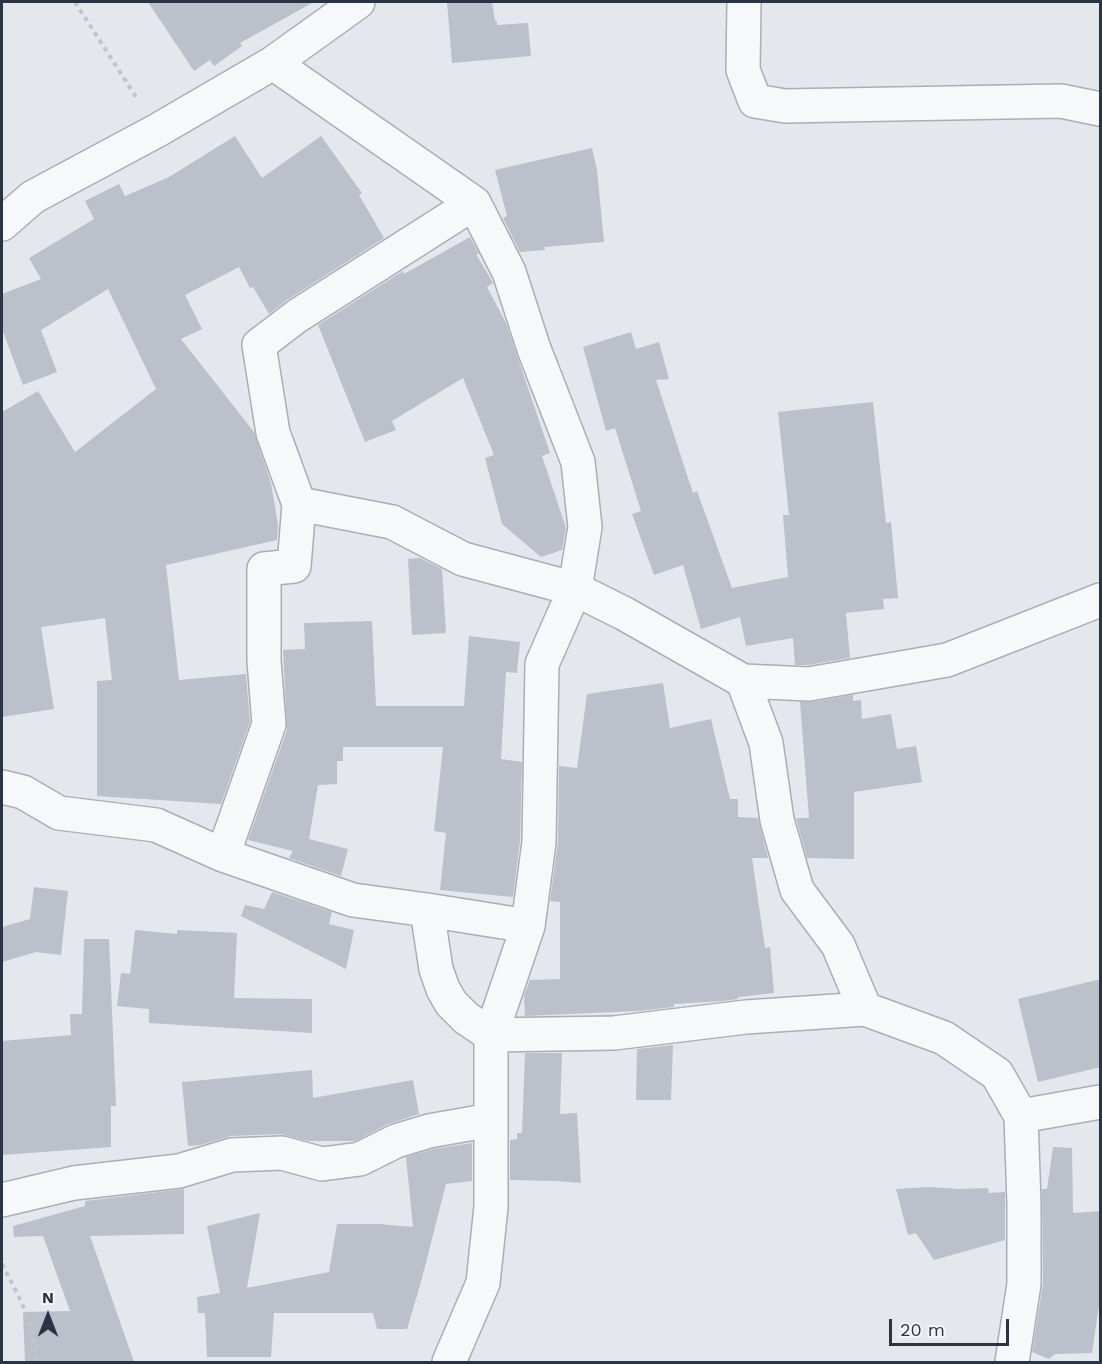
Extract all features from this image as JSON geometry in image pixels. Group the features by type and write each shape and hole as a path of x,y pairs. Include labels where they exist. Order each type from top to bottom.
{"street":[{"path":"2,224 33,197 158,130 273,63 358,2"},
{"path":"744,2 743,70 755,101 785,106 1061,101 1101,109"},
{"path":"273,63 474,203 509,272 534,348 578,462 585,527 575,589 542,664 539,842 528,926 491,1035 491,1207 483,1283 449,1362"},
{"path":"223,855 268,724 264,661 264,569 294,566 299,504 273,434 259,345 297,316 474,203"},
{"path":"299,504 392,522 463,559 575,589 625,614 743,681 809,684 947,660 1101,600"},
{"path":"743,681 766,742 777,820 797,890 838,945 866,1010"},
{"path":"2,787 23,792 59,813 156,825 223,855 353,900 528,926"},
{"path":"427,910 436,969 443,989 451,1003 466,1018 491,1035 614,1033 746,1017 866,1010 944,1038 997,1074 1021,1116 1024,1284 1012,1362"},
{"path":"1021,1116 1101,1102"},
{"path":"2,1200 74,1183 179,1171 232,1155 282,1153 322,1164 360,1159 396,1141 429,1131 491,1120"}],"path":[{"path":"75,2 158,130"},
{"path":"2,1264 22,1301 36,1345 35,1362"}],"building":[{"path":"148,2 314,2 240,43 242,46 214,66 210,60 194,71"},
{"path":"447,2 492,2 497,25 528,23 531,56 452,63"},
{"path":"235,136 262,178 321,136 362,193 359,195 384,238 269,314 253,287 250,288 239,267 185,295 202,329 181,339 254,432 271,483 278,525 277,540 166,565 179,680 246,674 250,722 221,804 97,796 97,681 112,680 105,618 41,627 54,709 2,717 2,412 38,391 75,452 156,389 108,289 41,330 57,372 23,385 2,329 2,294 41,279 29,258 94,219 85,201 119,184 125,196 169,177"},
{"path":"592,148 597,170 604,242 544,247 545,250 520,252 503,218 507,216 495,170"},
{"path":"470,237 479,254 476,254 493,283 487,287 506,323 550,453 542,456 566,528 562,550 541,557 502,524 485,458 494,455 463,378 392,421 396,430 365,442 318,325 403,271 404,274"},
{"path":"631,332 636,349 659,342 669,379 656,380 693,493 697,491 732,588 788,577 783,515 789,515 778,412 873,402 886,523 891,522 898,598 883,599 884,609 846,613 850,658 795,665 793,638 746,646 740,617 701,629 683,565 654,575 632,514 641,511 615,428 606,431 583,347"},
{"path":"420,558 442,569 446,633 412,635 408,559"},
{"path":"372,621 376,706 464,706 469,636 520,642 517,673 506,672 501,759 522,762 520,841 513,897 440,890 446,833 434,831 443,747 343,747 343,761 337,761 337,784 318,785 309,839 348,849 341,876 289,858 293,851 248,840 287,730 283,650 305,649 304,623"},
{"path":"663,683 670,728 711,719 730,799 738,799 738,817 758,818 768,858 752,858 765,948 770,947 774,993 722,1001 674,1004 674,1007 638,1011 525,1016 524,995 530,980 560,979 560,902 550,901 558,842 559,766 577,768 587,694"},
{"path":"853,695 853,701 861,700 862,719 891,714 897,749 916,746 922,782 854,792 854,859 807,858 796,818 809,818 800,702"},
{"path":"34,887 68,891 61,955 36,952 2,962 2,927 30,919"},
{"path":"272,892 332,912 329,924 354,930 346,969 241,916 245,905 264,909"},
{"path":"135,930 177,934 177,930 237,933 234,998 312,999 312,1033 149,1023 149,1009 117,1006 121,973 130,974"},
{"path":"84,939 109,939 116,1106 111,1106 111,1147 2,1155 2,1041 71,1035 70,1014 82,1014"},
{"path":"1101,979 1101,1067 1038,1082 1018,999"},
{"path":"673,1045 671,1100 636,1100 637,1049"},
{"path":"525,1053 562,1053 560,1114 577,1113 581,1183 510,1180 510,1140 517,1139 517,1133 522,1133"},
{"path":"312,1070 313,1098 413,1080 419,1114 388,1124 355,1141 308,1141 281,1134 231,1136 188,1146 182,1082"},
{"path":"472,1143 472,1181 446,1184 407,1329 377,1329 373,1313 274,1313 271,1357 207,1357 205,1313 198,1313 197,1297 220,1293 207,1226 260,1213 247,1288 329,1272 337,1224 413,1227 406,1157 433,1149"},
{"path":"1053,1147 1072,1148 1073,1213 1101,1211 1101,1292 1092,1353 1055,1354 1049,1359 1032,1352 1043,1284 1042,1189 1047,1189"},
{"path":"988,1188 989,1193 1005,1192 1005,1240 934,1260 916,1233 908,1235 896,1189"},
{"path":"184,1189 184,1234 90,1236 134,1362 25,1362 23,1312 70,1311 43,1236 14,1237 13,1226 85,1206 85,1201"}]}
